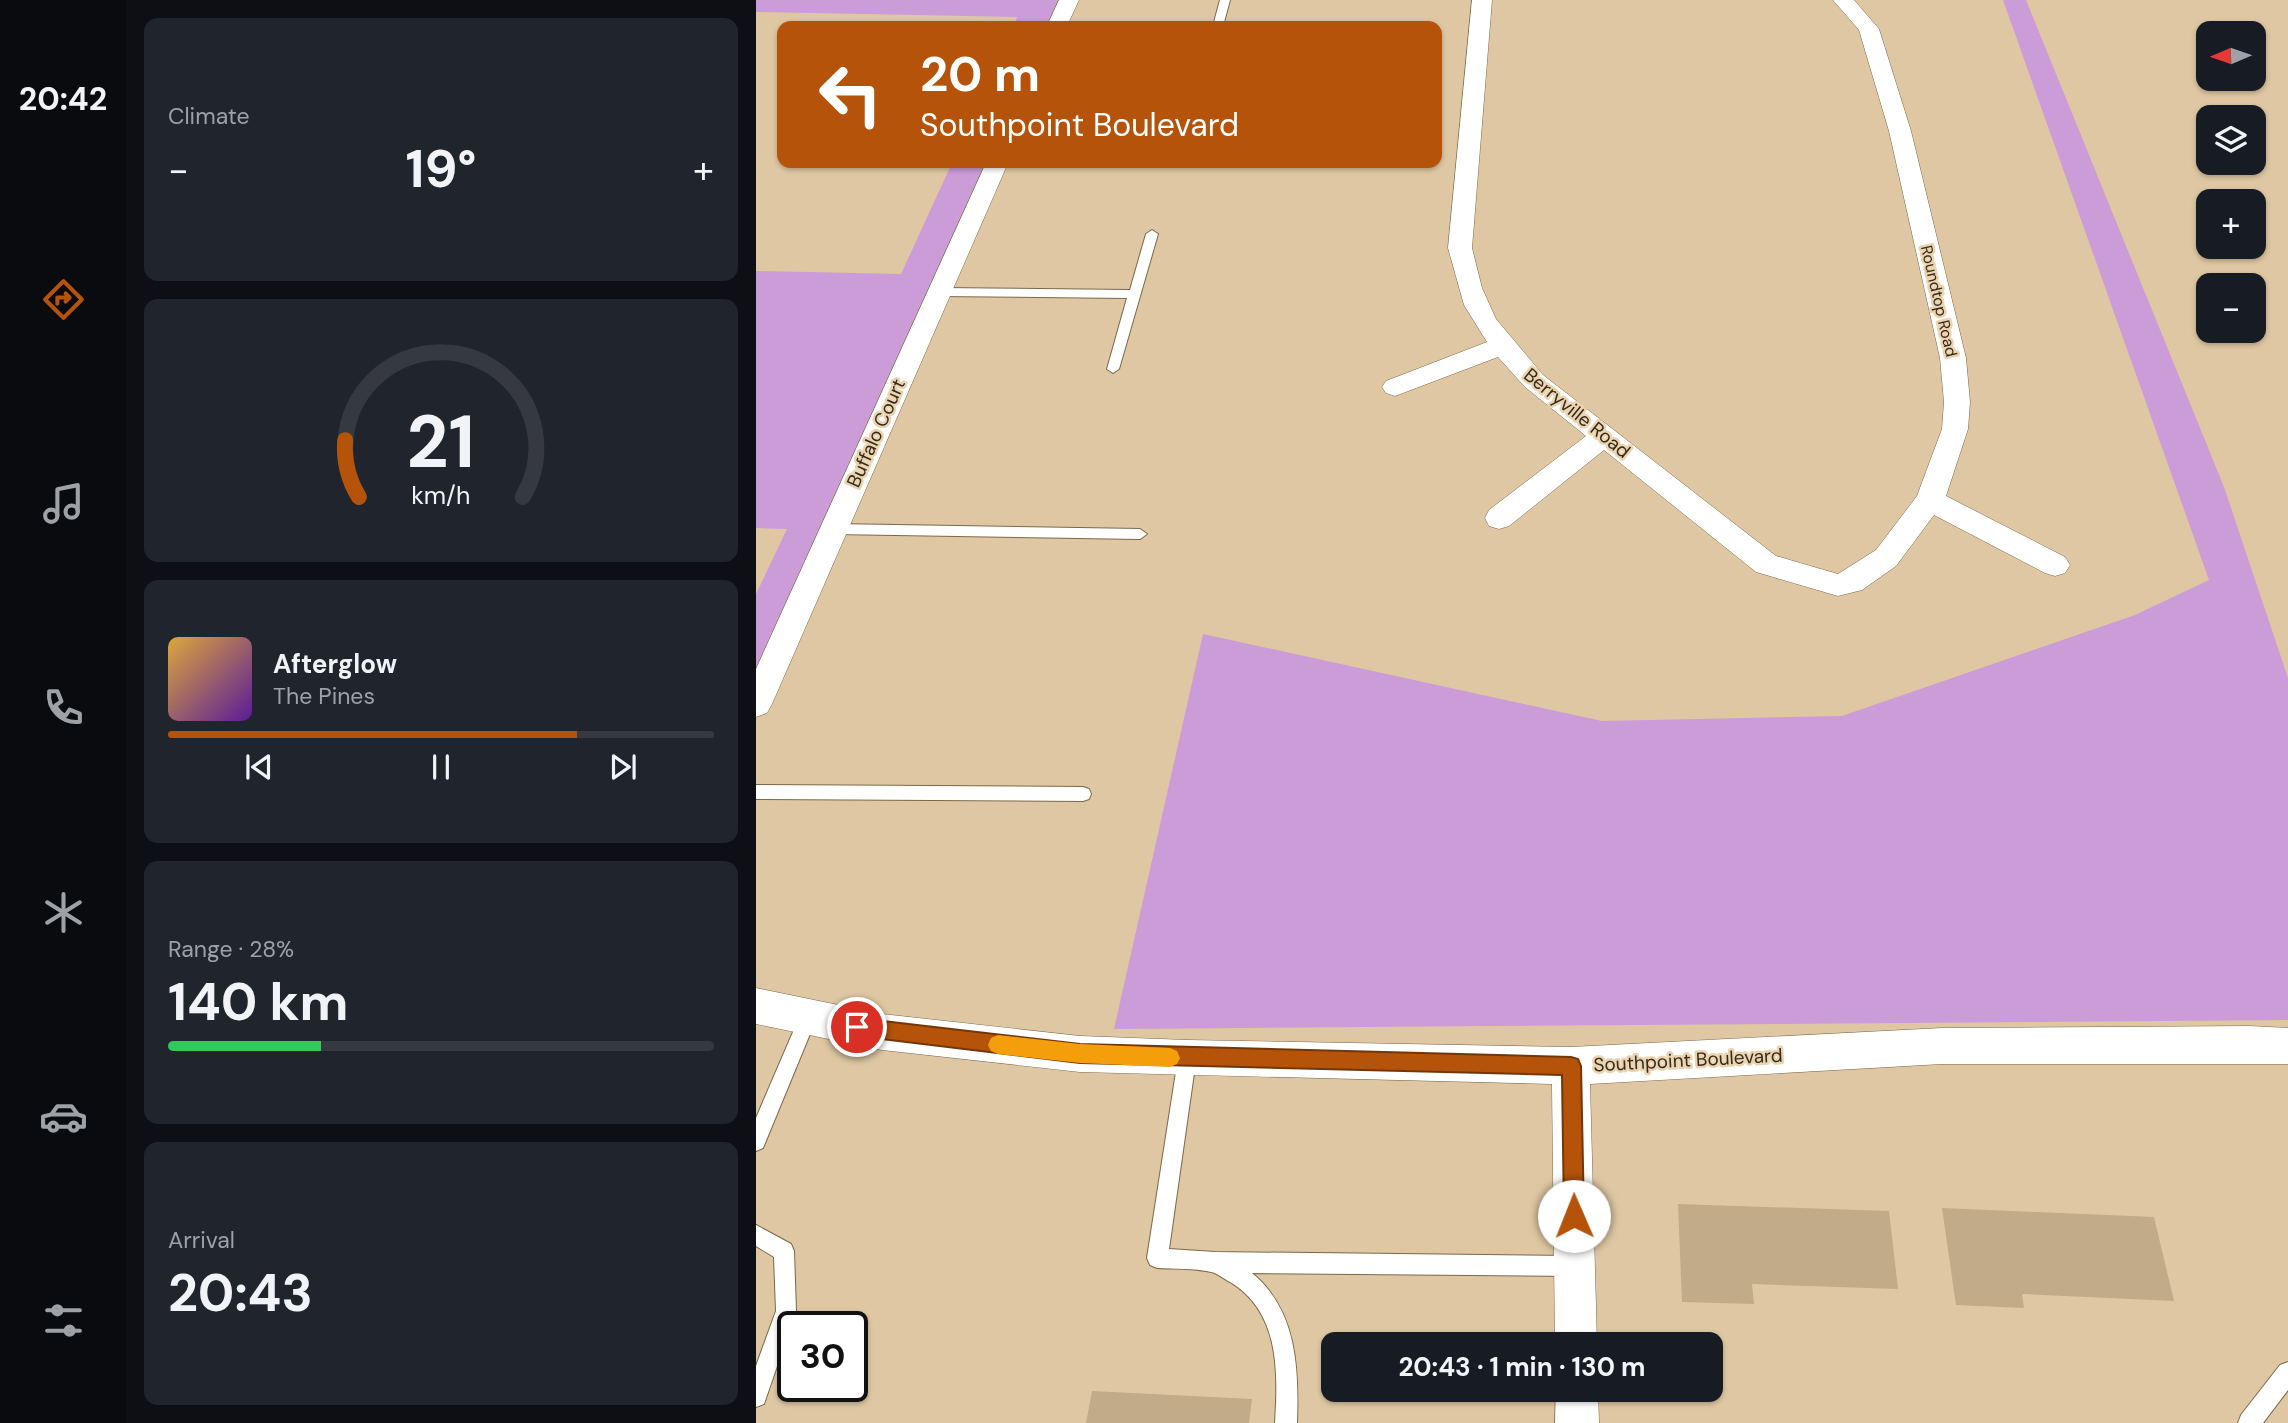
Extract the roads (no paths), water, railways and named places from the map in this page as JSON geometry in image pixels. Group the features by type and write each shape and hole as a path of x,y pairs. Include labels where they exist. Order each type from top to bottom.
{"street":[{"path":"1060,21 1069,0"},
{"name":"Berryville Road","path":"1482,0 1460,248 1466,284 1480,315 1502,346 1534,381 1766,564 1818,582 1838,585 1852,582"},
{"name":"Roundtop Road","path":"1843,0 1869,29 1900,131 1953,358 1957,402 1955,429 1930,500 1886,558 1852,582"},
{"name":"Buffalo Court","path":"756,704 995,168"},
{"path":"1395,387 1502,346"},
{"path":"1499,519 1604,436"},
{"path":"1930,500 2054,565"},
{"name":"Southpoint Boulevard","path":"756,1006 882,1032 1080,1054 1187,1059 1571,1066 1942,1046 2288,1046"},
{"path":"1571,1066 1576,1332"},
{"path":"1577,1402 1577,1423"}],"lane":[{"path":"1219,21 1225,0"},
{"path":"1113,369 1152,234"},
{"path":"939,292 1134,294"},
{"path":"834,528 1140,534"},
{"path":"756,792 1083,794"},
{"path":"756,1141 808,1017"},
{"path":"1187,1059 1157,1258 1215,1262 1575,1266"},
{"path":"756,1235 784,1251 786,1311 756,1396"},
{"path":"1215,1262 1247,1282 1275,1317 1284,1343 1288,1381 1286,1423"},
{"path":"2249,1423 2288,1373"}]}
